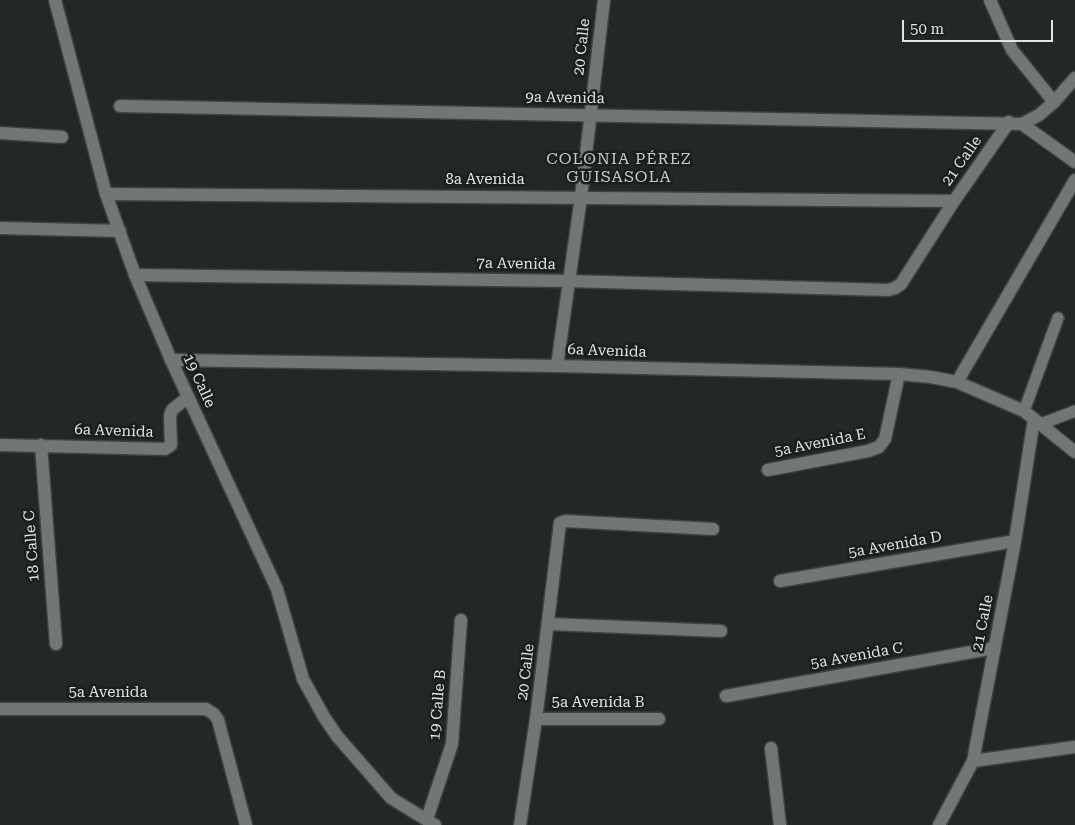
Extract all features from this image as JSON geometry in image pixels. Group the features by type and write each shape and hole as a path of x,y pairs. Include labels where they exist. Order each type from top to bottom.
{"street":[{"name":"19 Calle","path":"55,0 106,194 135,275 171,360 277,589 303,679 324,717 391,798 431,822"},
{"name":"20 Calle","path":"556,366 581,197 598,38 604,0"},
{"path":"990,0 1012,50 1054,102"},
{"path":"1022,124 1039,115 1054,102 1075,78"},
{"name":"9a Avenida","path":"120,106 1009,122"},
{"path":"1009,122 1022,124 1075,162"},
{"name":"21 Calle","path":"895,288 901,284 954,201 1009,122"},
{"path":"0,133 62,137"},
{"path":"957,382 1075,180"},
{"name":"8a Avenida","path":"106,194 954,201"},
{"path":"0,228 120,231"},
{"name":"7a Avenida","path":"135,275 568,281 888,290 895,288"},
{"name":"6a Avenida","path":"171,360 556,366 899,374 931,377 957,382 1033,418 1075,452"},
{"name":"5a Avenida E","path":"768,470 868,451 879,447 885,439 899,374"},
{"name":"6a Avenida","path":"0,445 165,449 171,445 170,416 172,410 188,397"},
{"name":"21 Calle","path":"939,825 973,761 1015,541 1033,418"},
{"name":"18 Calle C","path":"41,446 56,644"},
{"name":"20 Calle","path":"520,825 549,624 560,523 565,521 713,529"},
{"name":"5a Avenida D","path":"780,581 1015,541"},
{"name":"19 Calle B","path":"431,822 452,744 460,620"},
{"path":"549,624 721,631"},
{"name":"5a Avenida C","path":"726,696 994,648"},
{"name":"5a Avenida","path":"0,709 206,709 214,714 218,720 246,825"},
{"name":"5a Avenida B","path":"536,719 659,719"},
{"path":"973,761 1075,747"},
{"path":"770,748 780,825"}],"lane":[{"path":"1058,318 1033,418 1075,411"}],"district":[{"name":"COLONIA PÉREZ GUISASOLA","path":"619,168"}]}
